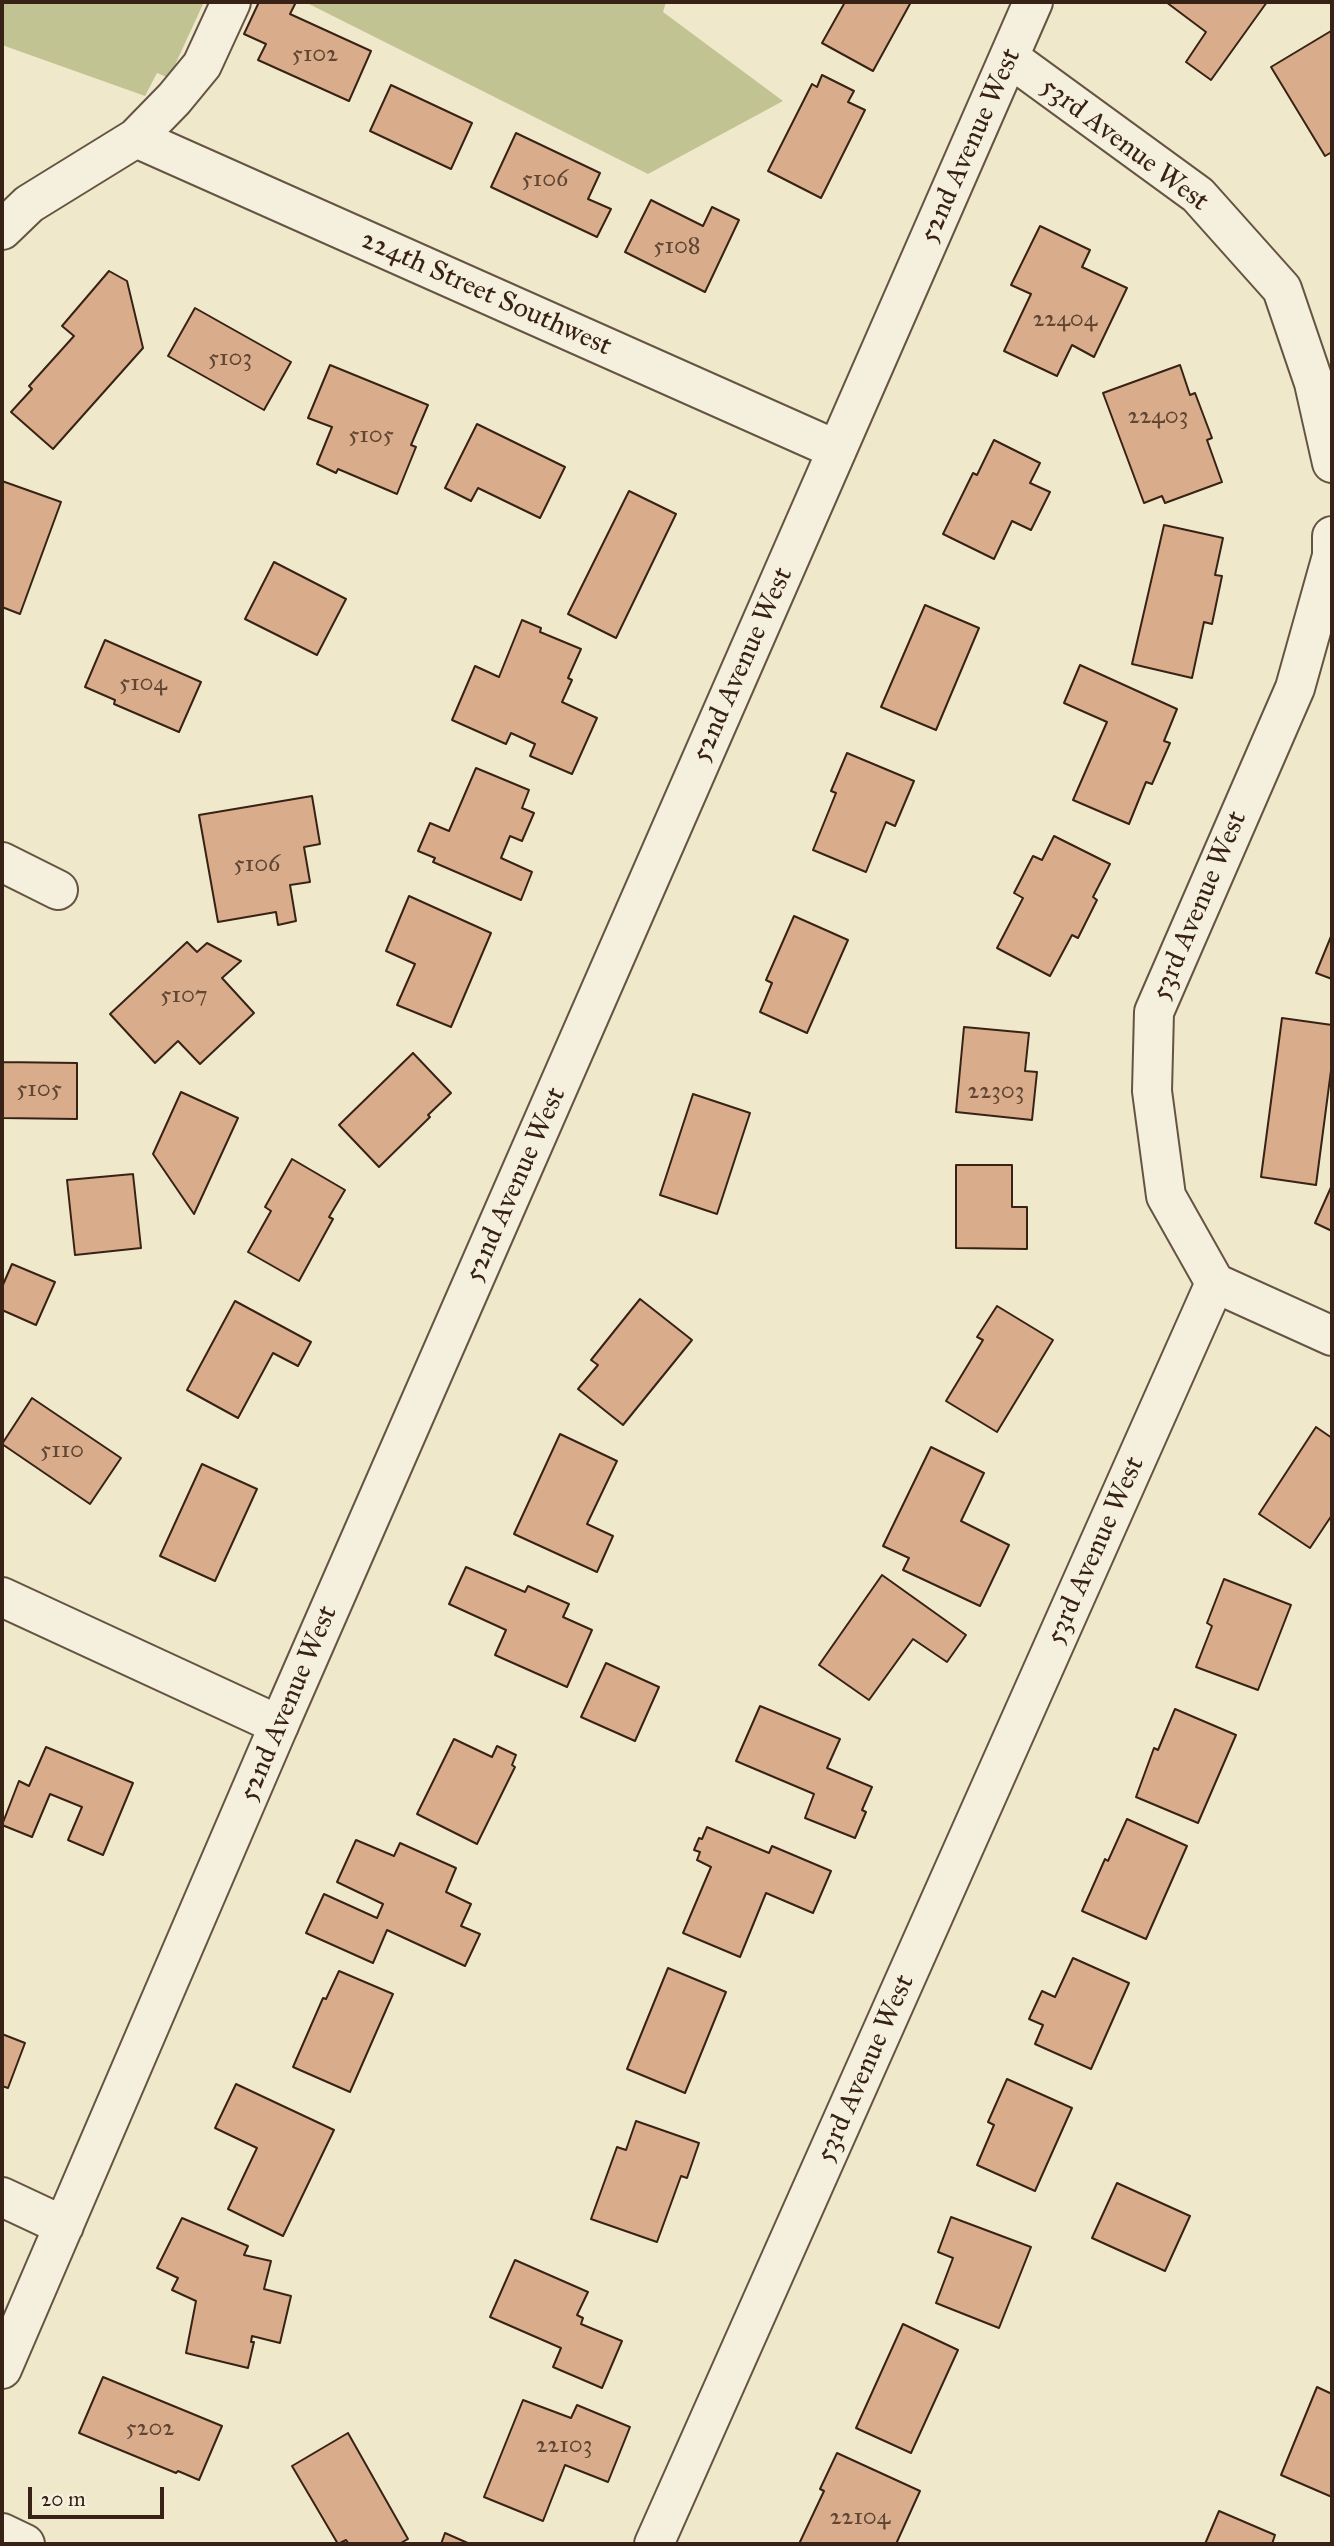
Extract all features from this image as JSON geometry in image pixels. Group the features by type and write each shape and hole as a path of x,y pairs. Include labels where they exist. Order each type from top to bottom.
{"street":[{"path":"2,230 29,204 136,138 202,65 231,2"},
{"name":"52nd Avenue West","path":"2,2369 279,1725 1010,58 1032,2"},
{"name":"53rd Avenue West","path":"1010,58 1198,195 1282,289 1314,383 1332,463"},
{"name":"224th Street Southwest","path":"136,138 837,450"},
{"name":"53rd Avenue West","path":"654,2544 1215,1283 1167,1196 1152,1091 1154,1012 1295,688 1332,556 1332,536"},
{"path":"2,862 58,890"},
{"path":"1215,1283 1332,1336"},
{"path":"2,1597 279,1725"},
{"path":"2,2197 64,2226"},
{"path":"2,2533 25,2544"}],"green space":[{"path":"2,2 204,2 169,78 157,73 145,96 2,45"},
{"path":"305,2 666,2 663,12 783,101 648,174"}],"building":[{"path":"259,2 296,2 290,14 371,51 349,101 258,60 266,44 244,34"},
{"path":"845,2 911,2 873,71 822,43"},
{"path":"1166,2 1267,2 1211,80 1186,62 1206,32"},
{"path":"1331,31 1332,152 1325,156 1271,67"},
{"path":"822,75 854,91 848,102 865,110 821,198 768,171 812,84 817,87"},
{"path":"391,85 472,123 451,169 370,131"},
{"path":"516,133 600,173 588,199 611,209 597,237 491,187"},
{"path":"651,200 703,226 712,207 739,220 705,292 625,252"},
{"path":"1040,226 1090,250 1082,267 1127,288 1094,357 1072,345 1057,376 1004,351 1031,294 1011,285"},
{"path":"109,271 127,281 143,348 53,449 11,412 32,389 29,386 74,336 62,326"},
{"path":"195,308 291,362 264,410 168,356"},
{"path":"330,365 428,405 411,445 416,447 397,494 338,469 336,473 317,464 332,427 308,418"},
{"path":"1180,365 1190,395 1195,393 1212,438 1207,440 1222,482 1165,503 1162,496 1144,503 1103,393"},
{"path":"477,424 565,467 540,518 478,488 471,501 445,488"},
{"path":"994,440 1040,463 1030,483 1050,492 1031,530 1012,521 994,559 943,534 973,473 977,475"},
{"path":"2,481 61,502 20,614 2,607"},
{"path":"629,491 676,514 616,638 568,614"},
{"path":"1164,525 1223,538 1215,575 1222,576 1212,624 1204,622 1192,678 1132,664"},
{"path":"274,562 346,599 317,655 245,619"},
{"path":"925,605 979,628 936,730 881,707"},
{"path":"522,620 541,628 540,632 581,649 568,678 572,680 562,702 597,718 572,774 530,756 535,744 511,733 506,744 452,720 475,666 499,677"},
{"path":"105,640 201,682 179,732 114,704 115,700 85,687"},
{"path":"1080,665 1177,709 1164,741 1170,743 1152,784 1146,782 1129,824 1073,800 1107,722 1064,703"},
{"path":"847,753 914,781 895,826 886,822 866,872 813,850 836,793 831,791"},
{"path":"476,768 529,790 522,808 534,813 522,841 510,836 501,858 532,872 521,900 433,862 435,858 418,851 430,823 449,831"},
{"path":"312,796 320,844 304,847 310,882 290,885 296,921 278,925 276,912 218,922 199,815"},
{"path":"1054,836 1110,864 1093,897 1097,900 1078,938 1072,935 1050,976 997,948 1023,898 1014,893 1033,856 1042,860"},
{"path":"409,896 491,933 451,1027 397,1005 415,964 386,951"},
{"path":"794,916 848,940 807,1033 760,1012 772,983 766,980"},
{"path":"1332,934 1332,979 1316,973"},
{"path":"187,942 197,952 207,943 241,961 222,978 254,1013 200,1064 178,1041 155,1063 110,1014"},
{"path":"1282,1018 1332,1025 1332,1063 1316,1185 1261,1177"},
{"path":"964,1027 1029,1033 1025,1071 1037,1072 1032,1120 956,1112"},
{"path":"413,1053 451,1093 379,1167 339,1125"},
{"path":"2,1062 77,1063 77,1119 2,1118"},
{"path":"181,1092 238,1118 194,1214 153,1154"},
{"path":"693,1094 750,1113 717,1214 660,1195"},
{"path":"292,1159 345,1190 329,1217 333,1219 299,1281 248,1252 271,1211 265,1207"},
{"path":"956,1165 1012,1165 1012,1207 1027,1207 1027,1249 956,1248"},
{"path":"133,1174 141,1248 75,1255 67,1180"},
{"path":"1332,1185 1332,1231 1315,1223"},
{"path":"12,1264 55,1282 36,1325 2,1310 2,1287"},
{"path":"640,1299 692,1340 623,1425 578,1389 598,1365 591,1360"},
{"path":"235,1301 311,1342 298,1366 273,1353 238,1418 187,1390"},
{"path":"997,1306 1053,1340 997,1432 946,1401 983,1340 977,1337"},
{"path":"32,1398 121,1458 90,1504 2,1444"},
{"path":"1316,1427 1332,1438 1332,1515 1310,1548 1259,1514"},
{"path":"560,1434 617,1461 587,1524 613,1536 597,1572 514,1534"},
{"path":"931,1447 984,1473 961,1521 1009,1545 980,1606 903,1570 909,1558 883,1546"},
{"path":"202,1464 257,1489 215,1581 160,1556"},
{"path":"466,1567 525,1592 528,1586 569,1604 563,1617 592,1630 567,1687 495,1655 506,1630 449,1604"},
{"path":"882,1575 966,1635 947,1662 913,1639 869,1700 819,1665"},
{"path":"1224,1579 1291,1605 1258,1690 1196,1667 1212,1626 1207,1623"},
{"path":"606,1663 659,1687 635,1741 581,1717"},
{"path":"760,1706 840,1739 827,1768 872,1787 862,1810 866,1812 855,1838 805,1818 814,1794 736,1761"},
{"path":"1175,1709 1236,1735 1198,1823 1136,1797 1154,1748 1158,1750"},
{"path":"454,1739 492,1757 497,1746 516,1755 512,1765 515,1767 477,1844 417,1814"},
{"path":"46,1747 133,1783 103,1855 68,1840 82,1807 50,1794 32,1837 2,1825 19,1781 29,1786"},
{"path":"1127,1819 1187,1846 1146,1939 1082,1911 1105,1859 1108,1861"},
{"path":"707,1827 769,1853 772,1846 831,1871 813,1913 766,1893 740,1957 683,1933 711,1867 697,1860 700,1852 694,1850"},
{"path":"356,1840 394,1856 400,1843 456,1868 446,1892 471,1904 461,1926 480,1934 465,1966 387,1930 373,1963 306,1933 324,1894 377,1918 383,1904 337,1882"},
{"path":"1073,1958 1129,1983 1091,2069 1035,2044 1043,2025 1029,2019 1042,1991 1055,1997"},
{"path":"668,1968 726,1992 685,2093 627,2069"},
{"path":"339,1971 393,1994 350,2092 293,2067 323,1998 326,1999"},
{"path":"2,2034 25,2043 8,2088 2,2086"},
{"path":"1007,2079 1072,2108 1035,2191 977,2165 994,2125 988,2122"},
{"path":"236,2084 334,2130 283,2236 228,2209 257,2148 215,2128"},
{"path":"636,2121 699,2143 687,2178 681,2176 657,2242 591,2219 617,2147 626,2150"},
{"path":"1117,2183 1190,2216 1165,2271 1092,2238"},
{"path":"951,2217 1031,2247 999,2328 936,2303 953,2258 938,2252"},
{"path":"182,2218 248,2246 244,2255 271,2261 264,2289 291,2296 280,2343 252,2336 251,2342 254,2342 248,2368 186,2353 196,2301 172,2290 178,2278 157,2268"},
{"path":"515,2260 588,2292 577,2315 583,2318 581,2324 622,2341 602,2388 553,2367 561,2348 490,2317"},
{"path":"903,2324 958,2350 911,2453 856,2428"},
{"path":"103,2377 222,2426 199,2480 79,2433"},
{"path":"1317,2387 1332,2394 1332,2497 1281,2475"},
{"path":"523,2400 571,2418 577,2405 630,2427 608,2482 565,2465 543,2521 484,2497"},
{"path":"348,2433 408,2539 399,2544 349,2544 346,2540 338,2544 292,2466"},
{"path":"837,2453 920,2491 896,2544 799,2544 824,2491 820,2489"},
{"path":"1219,2511 1275,2535 1272,2544 1205,2544"},
{"path":"445,2533 470,2544 441,2544"}]}
